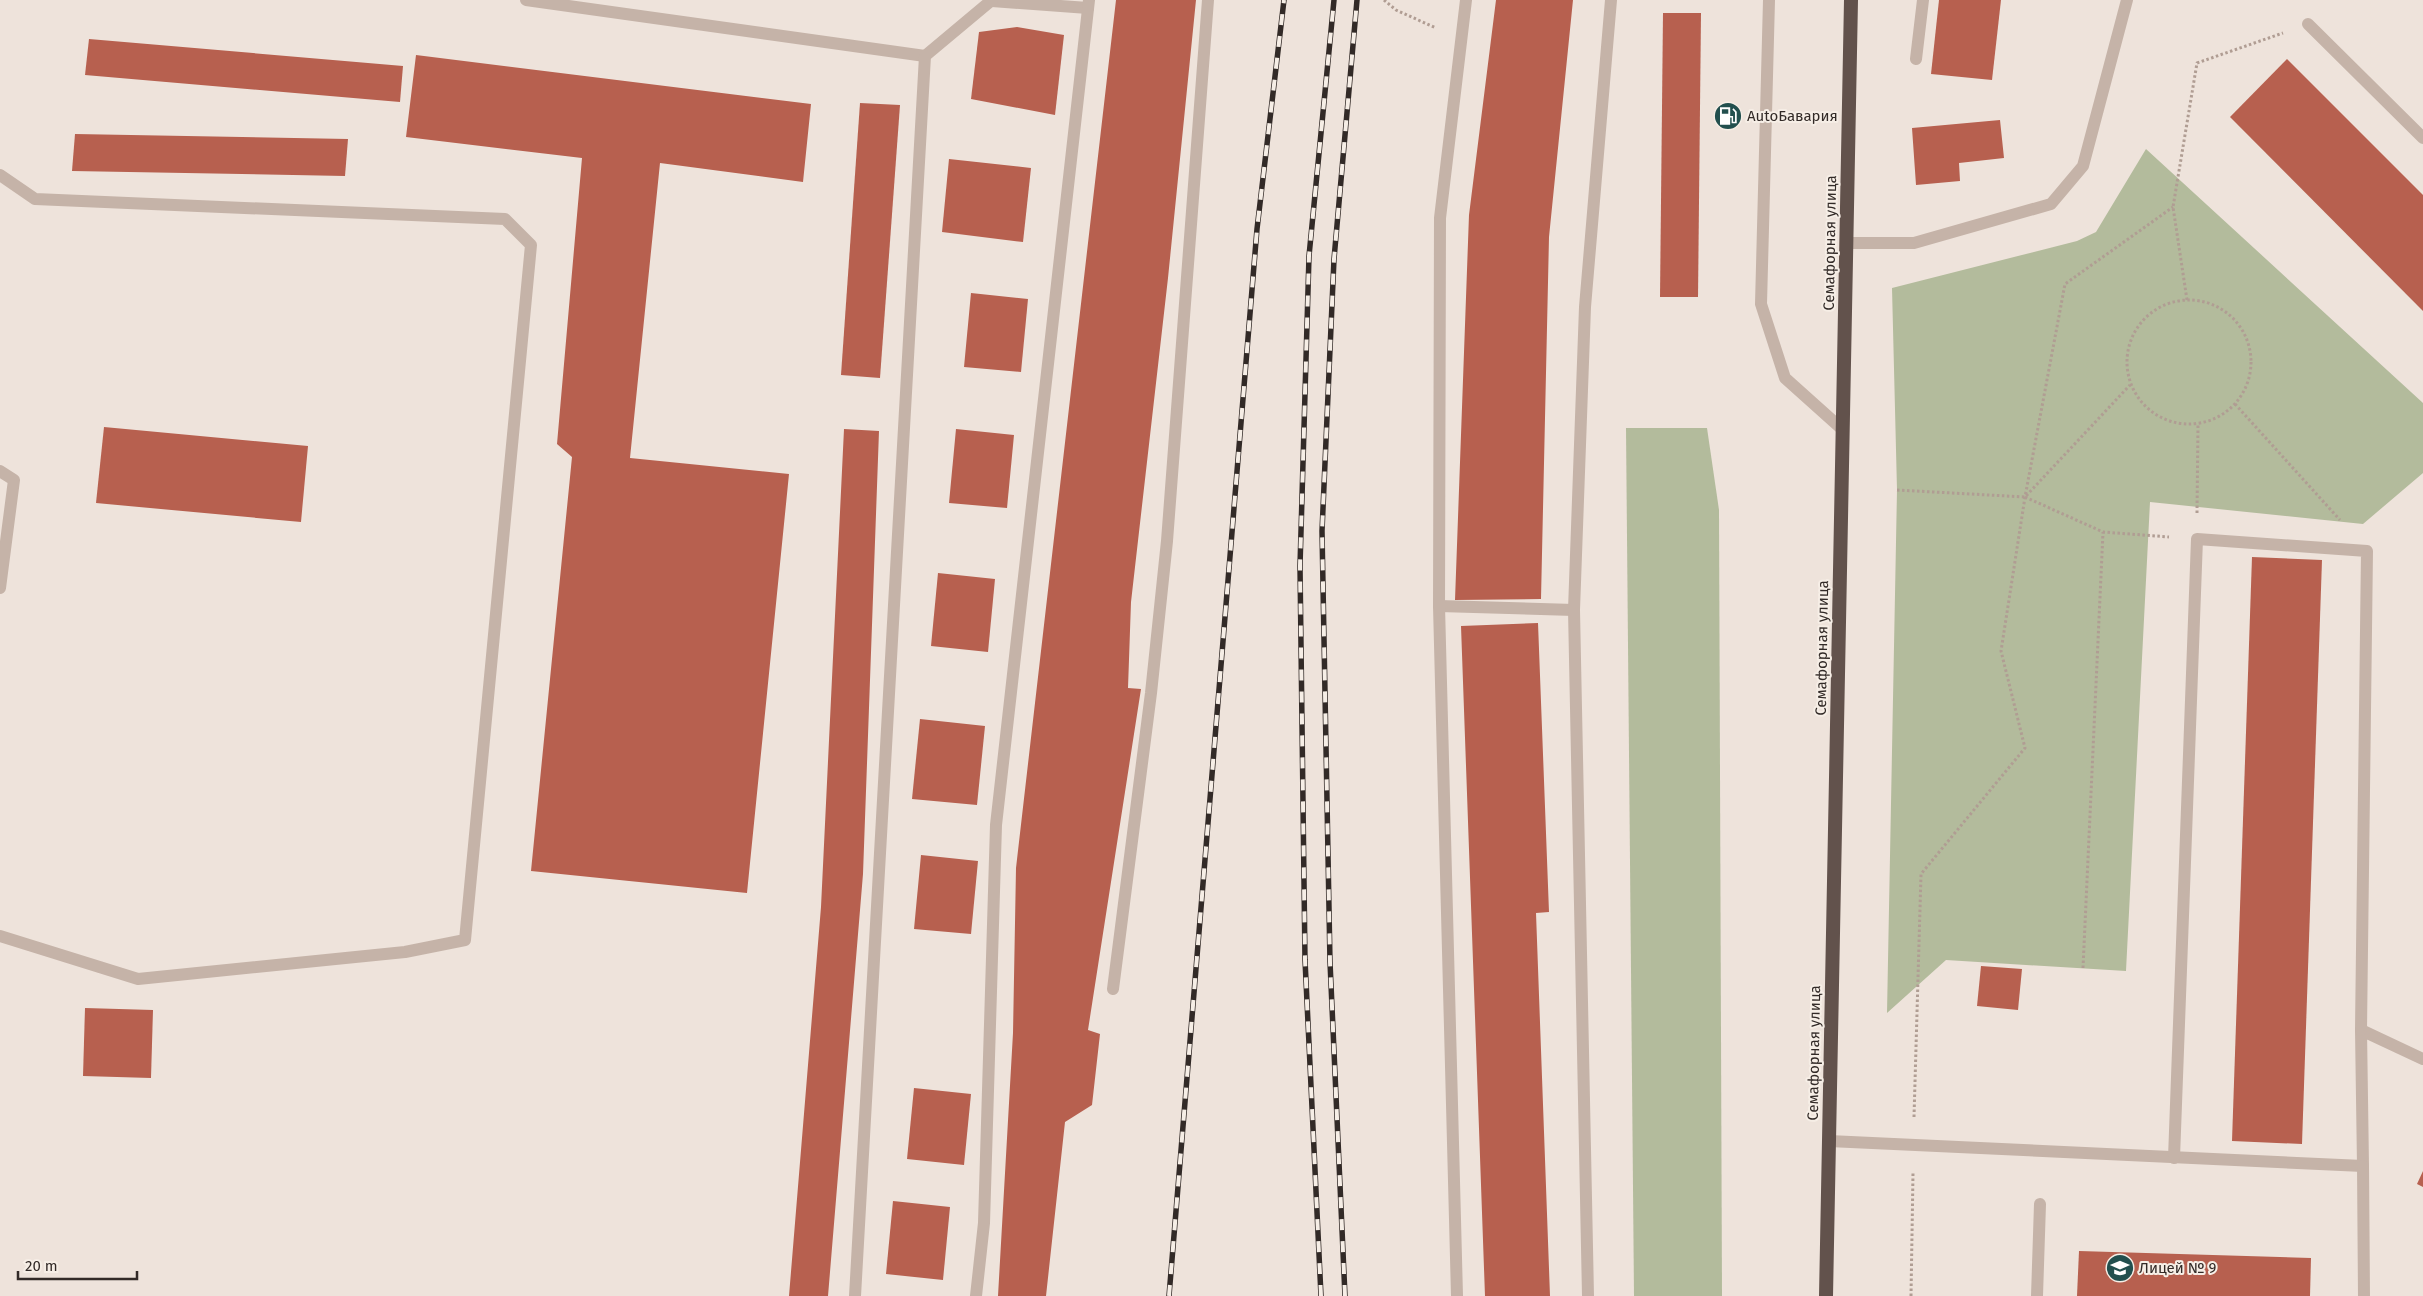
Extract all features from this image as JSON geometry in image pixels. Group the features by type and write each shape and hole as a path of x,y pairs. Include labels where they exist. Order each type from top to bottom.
{"highway":[{"name":"Семафорная улица","path":"1826,1296 1851,0"}],"street":[{"path":"526,0 925,56"},
{"path":"856,1296 925,56 992,0 1088,4 996,825 984,1223 976,1296"},
{"path":"1113,988 1151,693 1167,541 1208,0"},
{"path":"1457,1296 1439,606 1440,218 1466,0"},
{"path":"1588,1296 1574,610 1586,306 1611,0"},
{"path":"1769,0 1761,304 1786,378 1843,430"},
{"path":"1916,58 1923,0"},
{"path":"1846,243 1914,243 2051,204 2083,166 2127,0"},
{"path":"2308,24 2423,138"},
{"path":"0,175 35,199 505,219 531,245 465,940 405,952 138,979 0,936"},
{"path":"0,472 14,480 0,588"},
{"path":"2174,1158 2197,539 2367,551 2361,1030 2364,1296"},
{"path":"1439,606 1574,610"},
{"path":"2361,1030 2423,1059"},
{"path":"1829,1142 1914,1144 2363,1166"},
{"path":"2037,1296 2040,1204"}],"path":[{"path":"1384,0 1396,10 1461,40"},
{"path":"2187,300 2173,207 2197,63 2308,24"},
{"path":"1911,1296 1920,874 2025,748 2001,651 2025,497 2065,284 2173,207"},
{"path":"2187,300 2207,302 2225,311 2239,325 2248,344 2250,372 2246,386 2235,404 2218,417 2198,424 2176,423 2156,416 2140,402 2130,384 2127,365 2129,346 2137,328 2151,313 2168,304 2187,300"},
{"path":"2025,497 2130,384"},
{"path":"2235,404 2367,551"},
{"path":"1897,490 2025,497 2103,532 2197,539 2198,424"},
{"path":"2083,968 2103,532"}],"green space":[{"path":"2146,149 2423,403 2423,473 2363,524 2150,502 2126,971 1946,960 1887,1013 1897,490 1892,288 2077,241 2096,232"},
{"path":"1626,428 1707,428 1719,510 1722,1296 1634,1296"}],"building":[{"path":"1116,0 1196,0 1168,278 1131,602 1128,688 1141,689 1088,1030 1100,1034 1092,1105 1065,1122 1046,1296 998,1296 1013,1033 1016,868"},
{"path":"1496,0 1573,0 1549,237 1541,599 1455,600 1469,215"},
{"path":"1939,0 2001,0 1992,80 1931,74"},
{"path":"1663,13 1701,13 1698,297 1660,297"},
{"path":"1017,27 1064,35 1055,115 971,99 979,32"},
{"path":"89,39 403,66 400,102 85,75"},
{"path":"416,55 811,104 803,182 660,163 630,458 789,474 747,893 531,871 572,457 557,444 582,158 406,137"},
{"path":"2287,59 2423,195 2423,311 2230,117"},
{"path":"860,103 900,105 880,378 841,375"},
{"path":"2000,120 2004,158 1959,163 1960,181 1916,185 1912,128"},
{"path":"75,134 348,139 345,176 72,171"},
{"path":"949,159 1031,168 1023,242 942,232"},
{"path":"971,293 1028,299 1021,372 964,367"},
{"path":"104,427 308,446 301,522 96,503"},
{"path":"844,429 879,431 863,874 828,1296 789,1296 821,907"},
{"path":"956,429 1014,435 1007,508 949,503"},
{"path":"2252,557 2322,560 2302,1144 2232,1141"},
{"path":"938,573 995,579 988,652 931,646"},
{"path":"1538,623 1549,912 1536,913 1550,1296 1485,1296 1461,626"},
{"path":"920,719 985,726 977,805 912,799"},
{"path":"921,855 978,861 971,934 914,929"},
{"path":"1981,966 2022,969 2018,1010 1977,1006"},
{"path":"85,1008 153,1010 151,1078 83,1076"},
{"path":"914,1088 971,1094 964,1165 907,1159"},
{"path":"2423,1171 2423,1187 2417,1184"},
{"path":"893,1201 950,1207 943,1280 886,1274"},
{"path":"2079,1251 2311,1258 2310,1296 2077,1296"}],"railway":[{"path":"1169,1296 1257,229 1284,0"},
{"path":"1321,1296 1305,960 1300,566 1309,256 1334,0"},
{"path":"1345,1296 1330,962 1322,531 1334,259 1357,0"}],"place":[{"name":"AutoБавария","path":"1728,116"},
{"name":"Лицей № 9","path":"2120,1268"}]}
